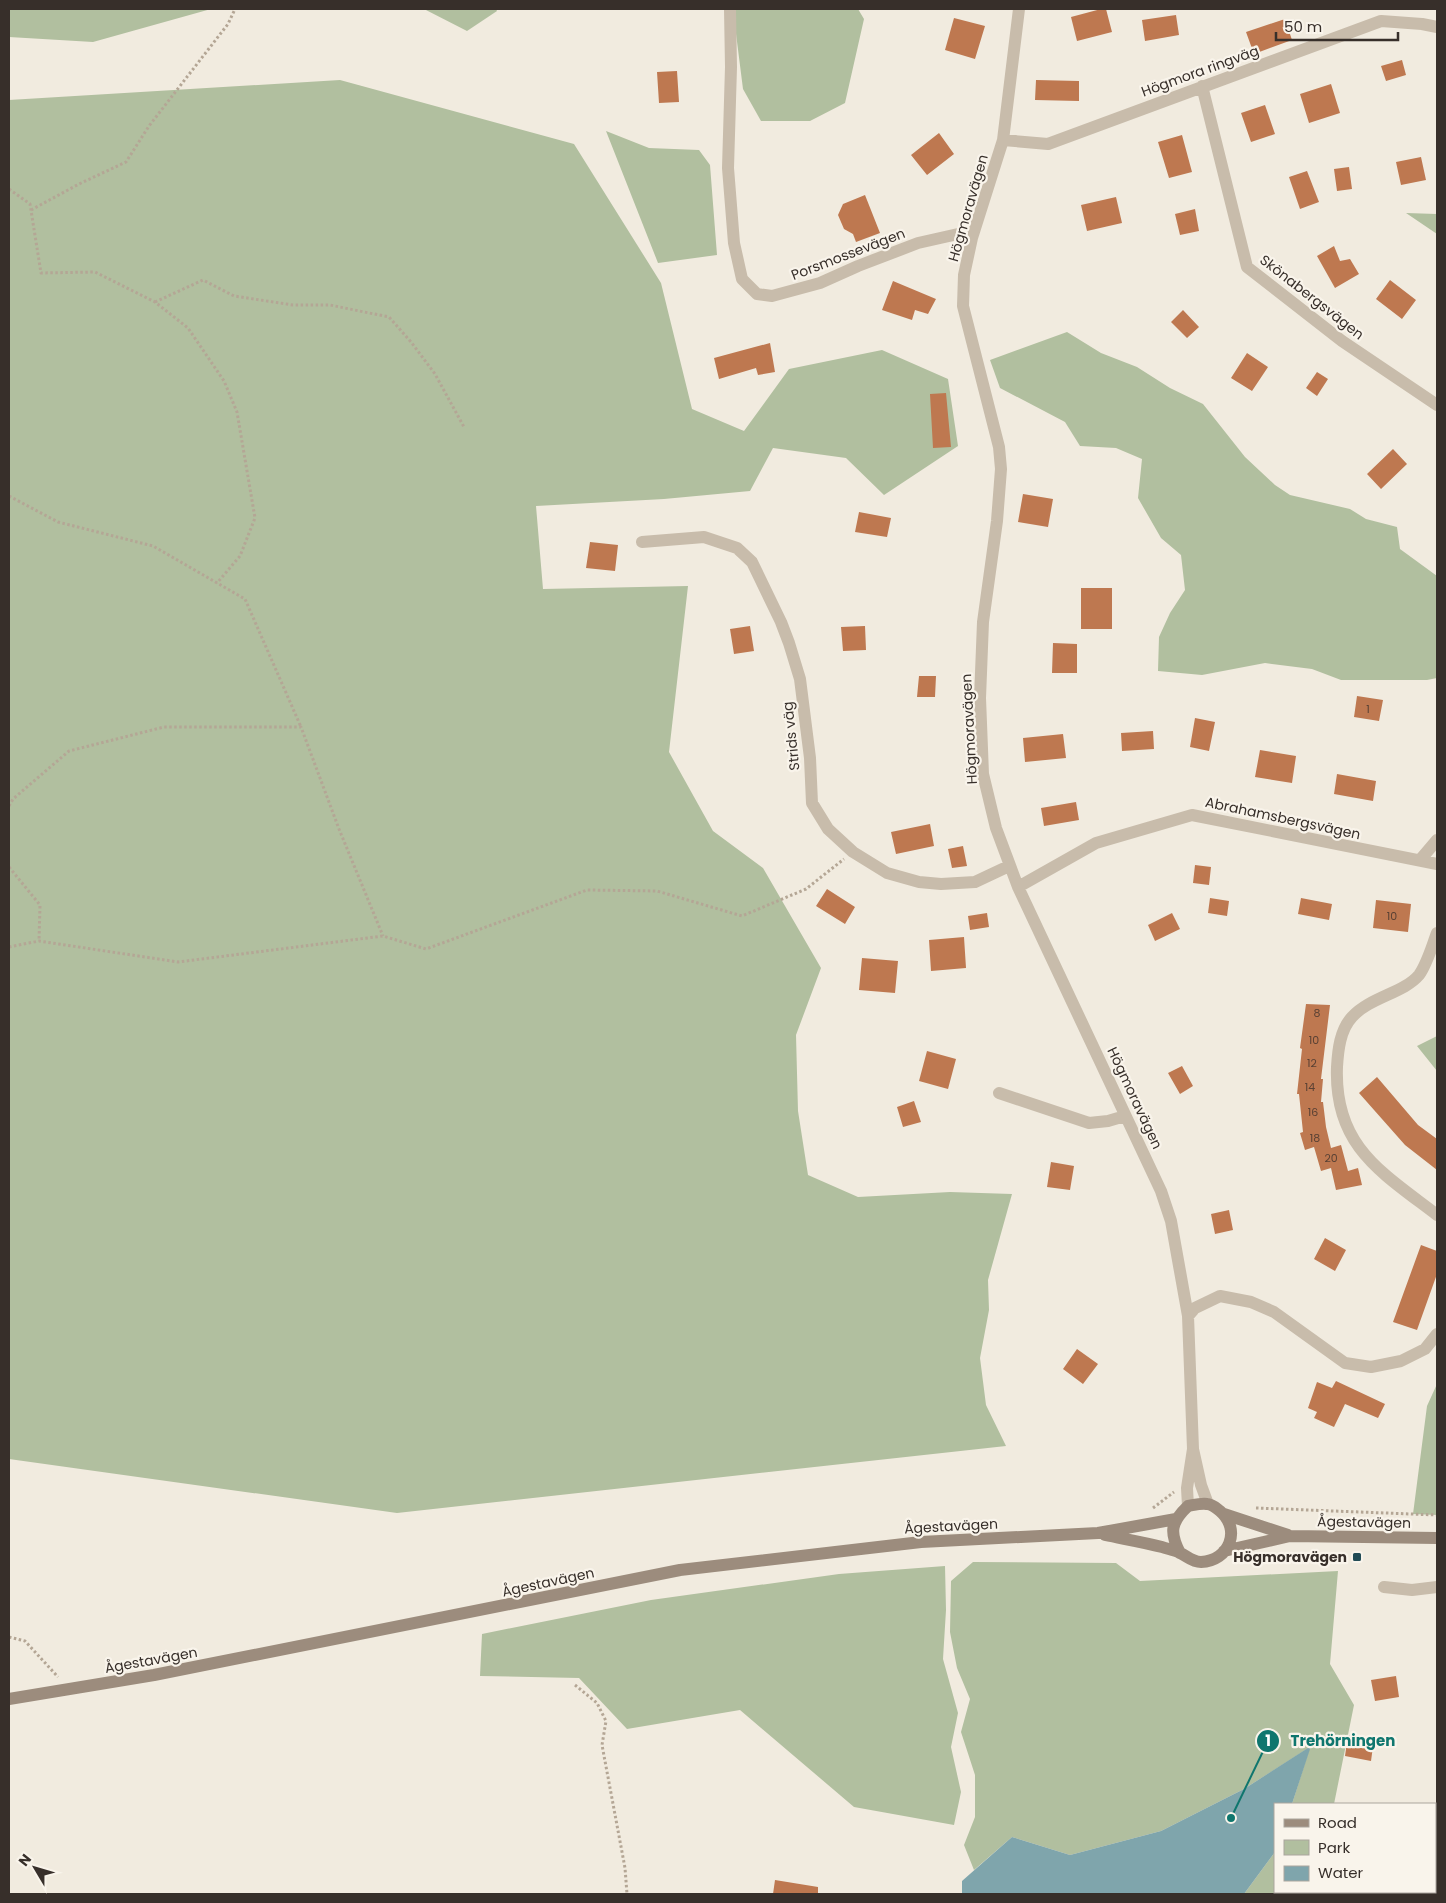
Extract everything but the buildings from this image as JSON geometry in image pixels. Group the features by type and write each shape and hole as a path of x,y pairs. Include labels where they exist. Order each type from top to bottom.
{"main road":[{"path":"1180,1553 1174,1541 1172,1529 1176,1518 1188,1506 1208,1504"},
{"name":"Ågestavägen","path":"1208,1504 1224,1514 1290,1536"},
{"path":"1224,1514 1232,1525 1232,1539 1224,1551"},
{"name":"Ågestavägen","path":"9,1698 154,1675 680,1570 921,1542 1098,1534 1176,1518"},
{"name":"Ågestavägen","path":"1098,1534 1140,1542 1180,1553 1197,1562 1216,1558 1224,1551 1290,1536 1437,1538"}],"street":[{"name":"Porsmossevägen","path":"730,9 731,67 728,168 734,243 742,279 757,294 772,296 820,283 918,243 958,234 972,238"},
{"name":"Högmoravägen","path":"1020,9 1003,140 972,238 964,275 963,306 999,447 1001,469 997,521 983,622 980,698 983,774 996,828 1009,866 1161,1190 1171,1221 1188,1316 1193,1449 1201,1485 1208,1504"},
{"name":"Högmora ringväg","path":"1003,140 1048,144 1381,21 1437,27"},
{"name":"Skönabergsvägen","path":"1202,86 1248,267 1342,341 1437,405"},
{"name":"Strids väg","path":"642,542 704,537 737,548 752,562 781,622 800,679 810,758 812,803 828,829 853,852 887,873 919,882 941,884 975,882 1009,866"},
{"name":"Abrahamsbergsvägen","path":"1018,887 1096,843 1192,814 1437,864"},
{"path":"1420,860 1437,840"},
{"path":"1437,933 1419,974 1409,984 1372,1001 1352,1017 1344,1030 1338,1052 1336,1077 1340,1105 1348,1130 1370,1162 1384,1175 1437,1214"},
{"path":"999,1093 1089,1123 1108,1121 1125,1116"},
{"path":"1188,1316 1195,1308 1220,1296 1251,1302 1274,1312 1345,1364 1371,1367 1401,1361 1425,1348 1437,1334"},
{"name":"Högmoravägen","path":"1188,1506 1187,1488 1193,1449"},
{"path":"1384,1587 1412,1590 1437,1588"}],"path":[{"path":"31,210 79,184 126,162 148,126 228,24 235,9"},
{"path":"9,189 30,204 41,273 95,272 155,302 188,328 224,381 237,412 255,518 240,556 217,583"},
{"path":"155,302 203,280 234,296 293,306 330,305 389,317 435,374 464,428"},
{"path":"9,496 58,522 153,546 245,599 301,727 339,829 383,936"},
{"path":"9,806 13,799 69,751 164,727 301,727"},
{"path":"9,947 40,941 178,962 383,936 426,949 587,890 657,891 742,916 806,889 853,852"},
{"path":"9,867 40,905 40,941"},
{"path":"9,1637 25,1641 58,1677"},
{"path":"575,1685 597,1702 606,1721 602,1745 625,1868 627,1894"}],"green space":[{"path":"9,9 211,9 93,42 9,37"},
{"path":"424,9 496,9 497,11 467,31"},
{"path":"858,9 864,19 845,103 810,121 761,121 743,89 733,10"},
{"path":"340,80 574,144 661,283 692,409 744,431 789,369 882,350 948,379 958,446 884,495 846,458 773,448 750,491 664,499 536,506 543,589 688,586 669,752 713,831 763,868 821,968 796,1035 798,1111 808,1175 858,1197 950,1192 1012,1194 988,1280 989,1310 980,1358 986,1405 1006,1446 397,1513 9,1459 9,100"},
{"path":"606,131 649,148 699,150 710,165 717,255 658,263"},
{"path":"1406,213 1437,214 1437,234"},
{"path":"1067,332 1101,353 1137,367 1170,388 1203,404 1245,457 1275,485 1290,495 1350,509 1366,519 1397,527 1400,549 1437,576 1437,678 1427,680 1341,680 1312,669 1265,663 1202,675 1158,671 1159,637 1170,613 1185,590 1181,555 1161,538 1138,498 1142,459 1116,448 1080,446 1065,422 1000,388 990,360"},
{"path":"1437,1036 1437,1071 1417,1046"},
{"path":"1437,1384 1437,1515 1413,1514 1427,1406"},
{"path":"973,1562 1116,1563 1140,1581 1338,1571 1330,1664 1354,1705 1334,1803 1292,1803 1310,1747 1244,1789 1161,1831 1070,1855 1012,1837 974,1870 964,1845 975,1817 975,1775 961,1732 970,1699 957,1668 950,1632 951,1581"},
{"path":"945,1566 946,1610 943,1659 958,1713 951,1747 961,1792 954,1825 854,1807 740,1710 627,1729 579,1678 480,1676 482,1634 651,1600 839,1574"},
{"path":"1274,1853 1274,1893 1315,1893 1315,1894 1244,1894"}],"water":[{"path":"1311,1746 1292,1803 1274,1803 1274,1853 1244,1894 962,1894 962,1881 1012,1837 1070,1855 1161,1831 1244,1789"}],"place":[{"name":"Högmoravägen","path":"1357,1557"},
{"name":"Trehörningen","path":"1231,1818"}]}
